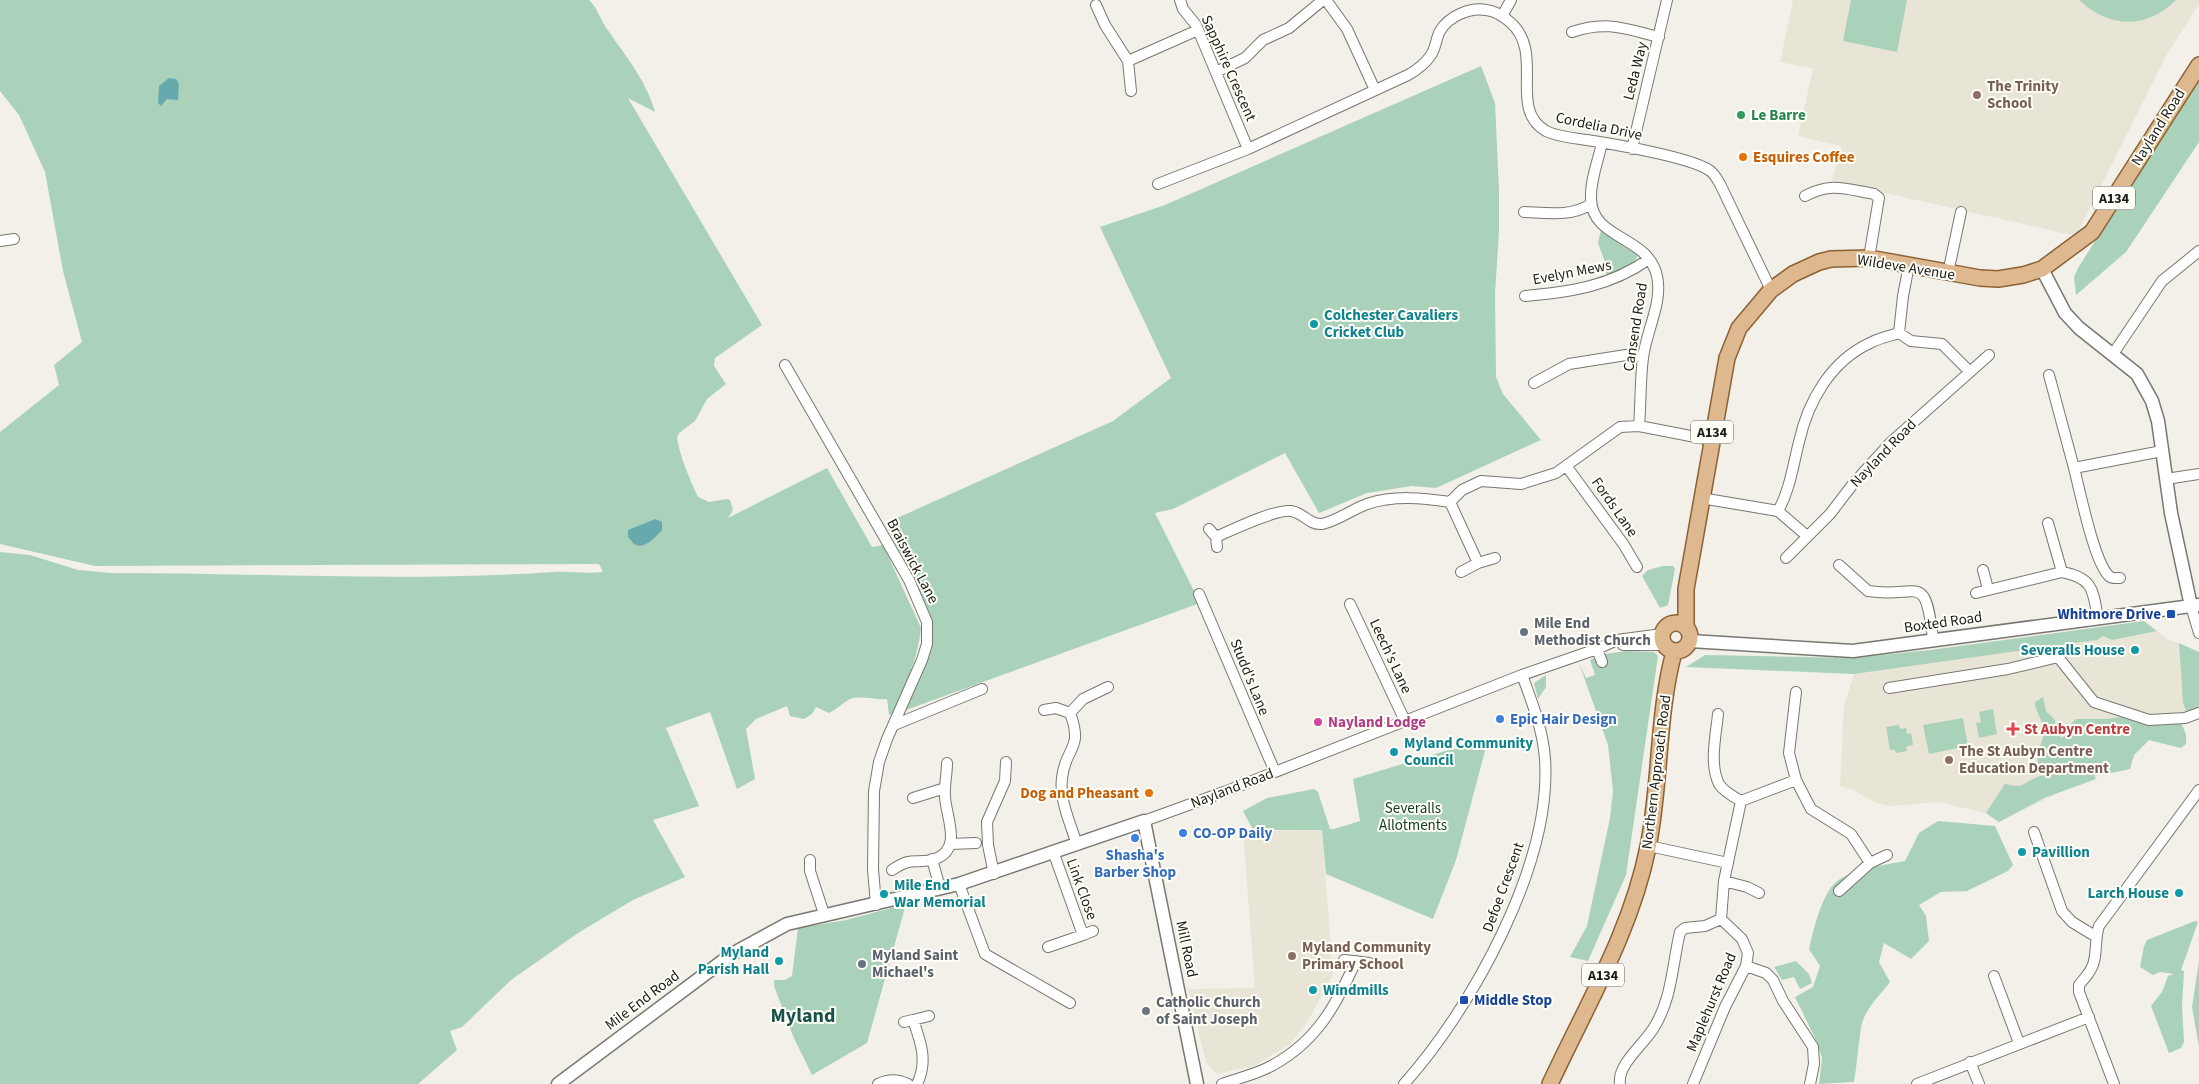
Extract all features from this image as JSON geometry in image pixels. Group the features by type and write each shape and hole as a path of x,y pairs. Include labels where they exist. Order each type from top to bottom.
{"main road":[{"name":"Nayland Road","path":"2060,257 2092,232 2199,65"},
{"name":"Wildeve Avenue","path":"1671,636 1686,589 1727,358 1739,328 1771,290 1793,274 1819,262 1831,259 1868,258 1948,273 1998,279 2023,275 2042,269 2060,257"},
{"path":"1671,636 1690,633 1690,641"},
{"name":"Northern Approach Road","path":"1550,1084 1621,936 1649,846 1671,636"}],"street":[{"name":"Sapphire Crescent","path":"1180,0 1198,30 1248,149"},
{"path":"1216,72 1245,58 1263,40 1289,28 1324,0 1347,29 1375,90"},
{"path":"1502,16 1511,0"},
{"name":"Leda Way","path":"1632,149 1666,0"},
{"path":"1096,5 1116,46 1128,61 1130,91"},
{"name":"Cordelia Drive","path":"1158,184 1248,149 1375,90 1421,66 1434,50 1440,30 1455,17 1479,9 1502,16 1518,30 1523,38 1527,52 1527,98 1533,118 1544,129 1551,133 1632,149 1700,166 1715,175 1771,290"},
{"path":"1572,32 1591,25 1605,25 1659,37"},
{"path":"1128,61 1198,30"},
{"path":"1524,212 1567,214 1579,212 1591,204 1592,188 1602,143"},
{"path":"1805,196 1820,188 1836,187 1874,194 1879,198 1868,258"},
{"name":"Cansend Road","path":"1591,204 1603,227 1638,246 1655,268 1659,287 1643,357 1639,426"},
{"path":"1948,273 1961,212"},
{"path":"0,241 14,239"},
{"path":"2113,354 2162,281 2199,251"},
{"name":"Evelyn Mews","path":"1525,296 1556,293 1619,278 1649,259"},
{"path":"1899,333 1909,265"},
{"path":"2042,269 2066,313 2079,328 2137,374 2145,388 2158,422 2166,480 2195,605 2199,633"},
{"path":"1899,333 1911,341 1942,344 1968,371"},
{"path":"1778,511 1786,496 1804,420 1811,403 1828,376 1862,348 1899,333"},
{"path":"1534,382 1569,364 1626,355 1643,357"},
{"name":"Nayland Road","path":"1786,558 1830,514 1853,484 1890,443 1968,371 1989,355"},
{"name":"Braiswick Lane","path":"786,365 909,580 927,622 927,644 879,762 874,791 873,869 876,905"},
{"path":"2049,375 2099,559 2108,576 2113,579 2120,578"},
{"path":"1450,502 1462,490 1481,481 1521,484 1556,473 1567,467 1620,427 1639,426 1711,440"},
{"path":"2074,468 2162,451"},
{"name":"Fords Lane","path":"1567,467 1624,545 1637,567"},
{"path":"2166,480 2199,474"},
{"path":"1214,538 1250,522 1282,512 1292,511 1315,524 1325,523 1368,503 1410,497 1450,502"},
{"path":"1702,498 1778,511 1806,536"},
{"path":"1450,502 1478,563"},
{"path":"2048,523 2062,572"},
{"path":"1461,572 1478,563 1495,558"},
{"path":"1839,565 1868,591 1915,590 1923,595 1928,604 1933,639"},
{"path":"1983,570 1988,589"},
{"path":"1976,593 2062,572 2074,574 2088,582 2094,595 2098,618"},
{"name":"Studd's Lane","path":"1199,594 1275,772"},
{"name":"Leech's Lane","path":"1350,604 1405,721"},
{"name":"Boxted Road","path":"1690,641 1814,651 1853,651 2195,605"},
{"name":"Nayland Road","path":"861,907 959,884 1054,854 1275,772 1522,675 1600,649 1616,640 1671,636"},
{"path":"1600,649 1602,662"},
{"path":"1889,688 2008,670 2058,657 2094,702 2149,720 2185,718 2199,713"},
{"name":"Defoe Crescent","path":"1404,1084 1460,1010 1487,966 1502,935 1531,860 1544,799 1545,758 1539,726 1522,675"},
{"path":"1070,713 1083,699 1108,687"},
{"path":"894,725 982,689"},
{"path":"1796,692 1797,717 1789,753 1796,780 1811,809 1852,834 1870,863"},
{"path":"1044,710 1056,708 1070,713"},
{"path":"1070,713 1077,741 1064,767 1062,798 1077,845"},
{"path":"1718,714 1714,749 1715,770 1720,785 1741,801"},
{"path":"994,874 988,844 987,822 1005,781 1006,762"},
{"path":"892,870 912,859 932,860 938,857 950,844 952,835 946,812 945,788 947,784 947,763"},
{"path":"1741,801 1796,780"},
{"path":"913,798 945,788"},
{"path":"2114,1084 2079,992 2079,985 2093,964 2095,936 2099,926 2199,790"},
{"path":"1620,1084 1623,1067 1662,1015 1669,996 1680,932 1684,928 1705,926 1721,919 1724,881 1741,801"},
{"name":"Mill Road","path":"1144,821 1197,1084"},
{"path":"2034,832 2062,911 2072,922 2095,936"},
{"path":"950,844 976,843"},
{"path":"1649,846 1728,863"},
{"name":"Link Close","path":"1048,947 1088,933 1054,854"},
{"path":"1839,891 1870,863 1888,855"},
{"path":"810,860 810,872 824,914"},
{"path":"932,860 940,888"},
{"path":"1724,881 1747,887 1759,893"},
{"path":"959,884 985,954 1070,1003"},
{"name":"Mile End Road","path":"558,1084 737,951 787,924 861,907"},
{"name":"Maplehurst Road","path":"1693,1084 1725,1007 1746,966 1748,953 1742,939 1721,919"},
{"path":"1344,960 1369,963"},
{"path":"1222,1084 1273,1066 1312,1036 1335,1006 1356,961"},
{"path":"1746,966 1766,973 1773,980 1783,1001 1814,1047 1814,1064 1810,1084"},
{"path":"1994,976 2019,1043"},
{"path":"917,1084 920,1077 923,1054 908,1021 929,1016"},
{"path":"1917,1084 2089,1017"},
{"path":"1970,1062 1979,1084"},
{"path":"878,1084 888,1080 900,1080 908,1084"}],"shaded area":[{"name":"The Trinity School","path":"1793,0 2199,0 2199,4 2166,56 2076,236 1832,181 1841,146 1798,136 1813,69 1780,62"},
{"name":"St Aubyn Centre","path":"2157,631 2168,640 2179,643 2199,676 2199,716 2181,723 2186,744 2181,748 2149,740 2134,755 2130,769 2102,775 2062,791 1999,822 1986,813 1938,802 1890,806 1874,802 1853,790 1840,786 1844,706 1854,674 2096,640 2103,636 2112,640"},
{"name":"Myland Community Primary School","path":"1322,830 1333,975 1308,1021 1290,1044 1254,1066 1216,1074 1206,1062 1188,989 1255,988 1243,831"}],"green space":[{"path":"0,0 589,0 640,77 655,112 628,98 762,325 715,358 714,366 726,384 707,399 695,421 679,433 677,438 691,482 698,497 709,502 730,500 733,510 728,518 827,468 872,547 883,545 921,628 914,661 894,714 889,715 887,699 859,697 850,699 829,713 816,707 812,714 804,719 790,716 787,706 756,719 746,729 755,779 737,789 710,712 666,728 699,806 653,820 685,877 633,900 578,933 511,980 462,1027 450,1031 457,1050 418,1084 0,1084 0,552 30,555 78,570 111,573 388,577 603,572 599,564 95,566 0,544 0,432 59,385 54,365 82,342 63,271 45,172 19,115 0,91","holes":["655,519 628,537 629,530"]},
{"path":"1851,0 1907,0 1897,52 1843,41"},
{"path":"2079,0 2176,0 2152,17 2128,22 2103,16"},
{"path":"1481,66 1495,103 1499,190 1499,232 1495,293 1496,377 1503,394 1541,440 1436,488 1412,486 1367,493 1319,513 1285,453 1173,509 1155,513 1200,603 906,710 927,656 932,633 932,621 886,523 1113,421 1171,378 1100,227 1165,205"},
{"path":"2199,77 2199,142 2126,252 2076,295 2074,277 2078,268"},
{"path":"1601,230 1633,248 1638,255 1633,263 1625,269 1606,274 1606,265 1598,243"},
{"path":"1663,566 1673,566 1675,569 1668,605 1660,608 1642,576 1648,570"},
{"path":"2144,621 2157,631 2112,640 2103,636 2097,640 1854,674 1686,667 1705,655 1853,658 1930,650"},
{"path":"2179,643 2199,652 2199,706 2195,710 2186,711 2183,703"},
{"path":"1626,651 1654,652 1658,656 1626,875 1588,961 1570,957 1587,926 1610,818 1613,791 1608,745 1579,663 1586,678 1595,675 1590,660 1594,658 1600,667 1605,665 1605,654"},
{"path":"1546,675 1546,687 1538,699 1534,683"},
{"path":"2043,697 2046,711 2055,720 2055,733 2062,738 2065,735 2066,728 2076,719 2120,717 2141,723 2181,723 2186,734 2186,744 2181,748 2149,740 2134,755 2130,769 2102,775 2095,765 2089,763 2039,765 2037,757 2044,730 2035,702"},
{"path":"1993,709 1997,734 1979,738 1976,723 1981,722 1979,712"},
{"path":"1963,718 1968,746 1929,754 1923,725"},
{"path":"1899,725 1900,729 1906,728 1907,734 1911,733 1913,745 1906,747 1907,751 1896,753 1895,750 1890,750 1886,727"},
{"name":"Severalls Allotments","path":"1480,744 1485,751 1456,860 1433,919 1326,874 1322,830 1253,830 1243,811 1267,798 1314,789 1318,792 1330,829 1334,829 1360,821 1353,779 1445,751"},
{"path":"2078,769 2091,770 2096,779 2044,798 1999,822 1986,813 2005,784 2019,786 2038,777"},
{"path":"1938,821 1995,826 2013,865 2008,871 1967,891 1941,892 1919,905 1926,916 1929,941 1911,959 1884,943 1879,962 1890,982 1872,1004 1862,1022 1854,1082 1819,1084 1822,1058 1817,1042 1795,997 1813,987 1820,966 1809,949 1816,921 1828,892 1834,884 1847,875 1872,867 1905,861 1919,833"},
{"path":"906,904 867,1043 812,1075 793,1036 774,986 774,980 785,980 792,976 798,928 846,920"},
{"path":"2195,921 2198,922 2181,970 2184,971 2182,1006 2184,1042 2181,1048 2169,1053 2151,1006 2162,992 2168,976 2174,974 2160,972 2153,975 2140,967 2144,946 2147,940"},
{"path":"1796,961 1809,974 1812,983 1800,989 1794,977 1782,980 1774,967"},
{"path":"2199,961 2199,1047 2192,1007"}],"water":[{"path":"169,78 176,79 179,84 178,100 167,99 161,106 158,103 159,86"},
{"path":"655,519 662,522 662,530 653,540 646,544 634,544 628,537 628,530"}],"place":[{"name":"The Trinity School","path":"1977,95"},
{"name":"Le Barre","path":"1741,115"},
{"name":"Esquires Coffee","path":"1743,157"},
{"name":"Colchester Cavaliers Cricket Club","path":"1314,324"},
{"name":"Whitmore Drive","path":"2171,614"},
{"name":"Mile End Methodist Church","path":"1524,632"},
{"name":"Severalls House","path":"2135,650"},
{"name":"Epic Hair Design","path":"1500,719"},
{"name":"Nayland Lodge","path":"1318,722"},
{"name":"St Aubyn Centre","path":"2013,729"},
{"name":"Myland Community Council","path":"1394,752"},
{"name":"The St Aubyn Centre Education Department","path":"1949,760"},
{"name":"Dog and Pheasant","path":"1149,793"},
{"name":"CO-OP Daily","path":"1183,833"},
{"name":"Shasha's Barber Shop","path":"1135,838"},
{"name":"Pavillion","path":"2022,852"},
{"name":"Larch House","path":"2179,893"},
{"name":"Mile End War Memorial","path":"884,894"},
{"name":"Myland Community Primary School","path":"1292,956"},
{"name":"Myland Parish Hall","path":"779,961"},
{"name":"Myland Saint Michael's","path":"862,964"},
{"name":"Windmills","path":"1313,990"},
{"name":"Middle Stop","path":"1464,1000"},
{"name":"Catholic Church of Saint Joseph","path":"1146,1011"}],"district":[{"name":"Myland","path":"803,1015"}]}
